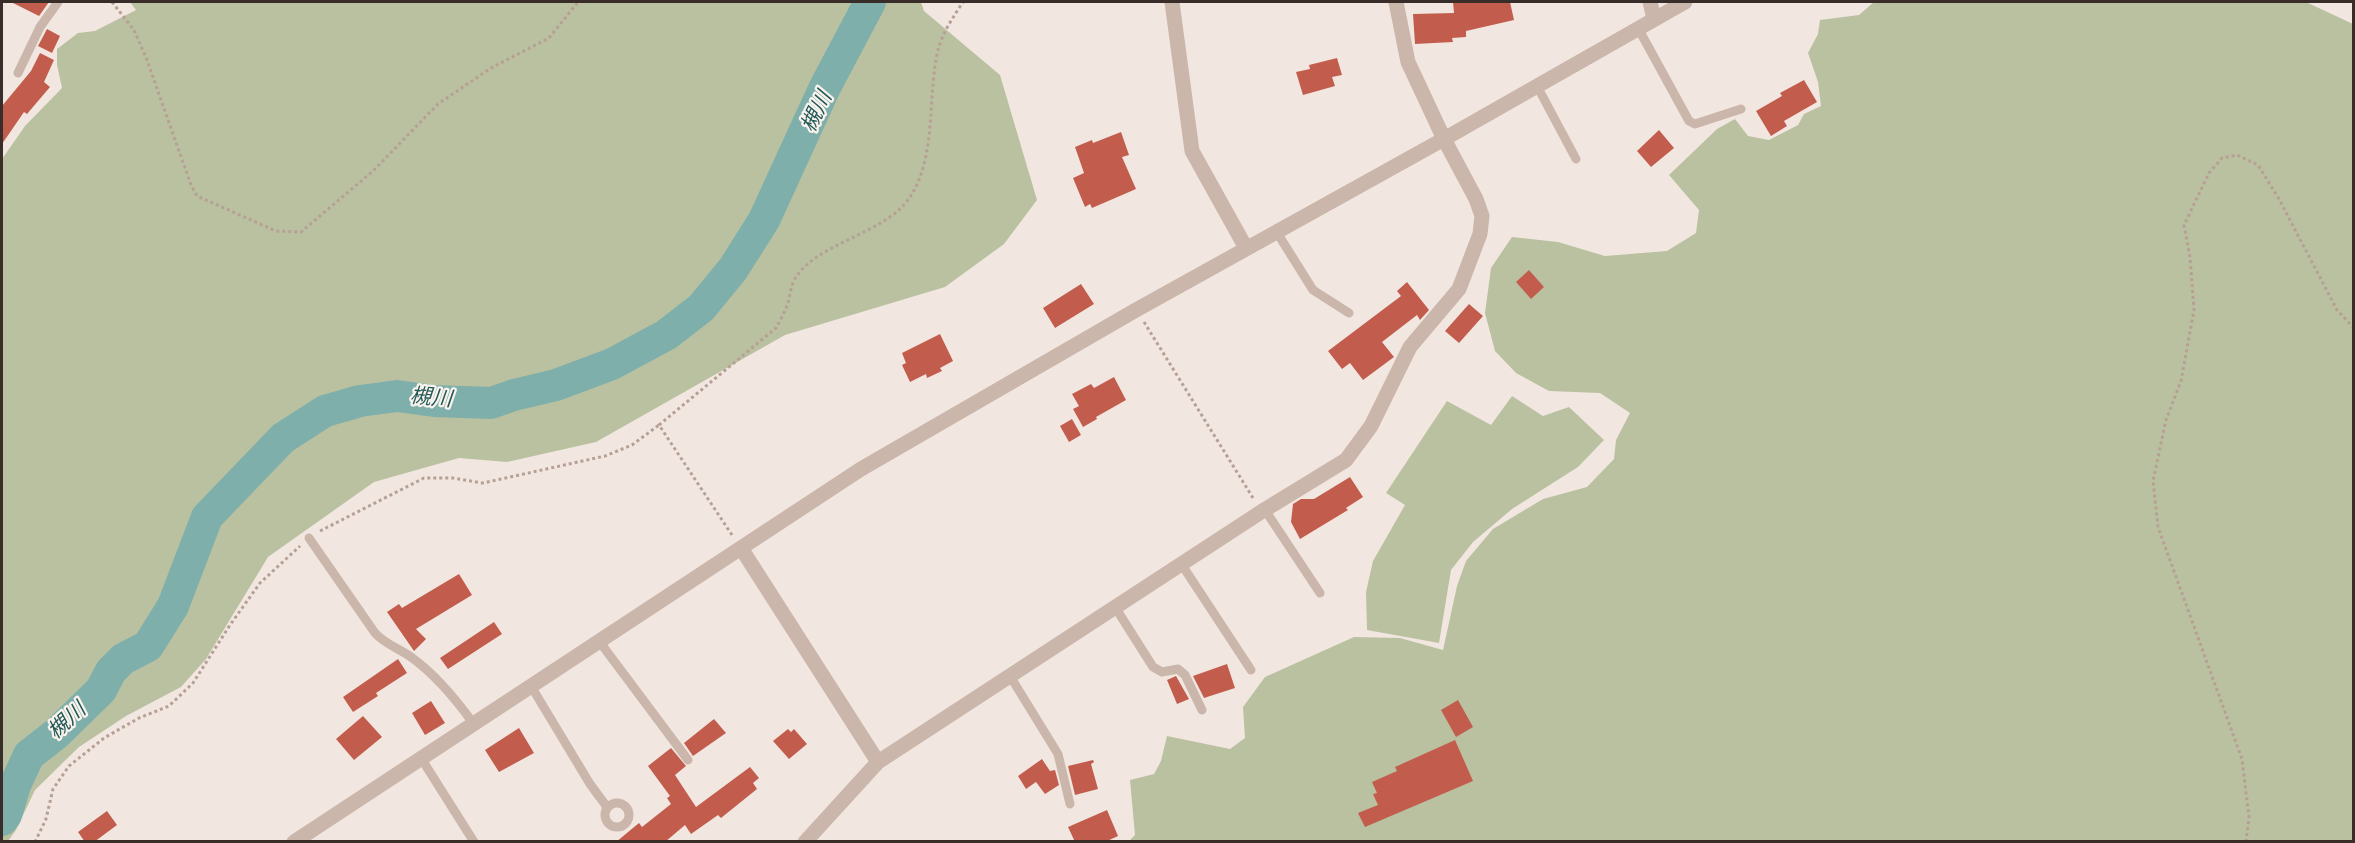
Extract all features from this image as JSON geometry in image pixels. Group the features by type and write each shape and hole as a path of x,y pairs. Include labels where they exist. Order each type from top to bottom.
{"street":[{"path":"1172,2 1192,151 1246,248"},
{"path":"805,842 878,762 1263,511 1346,460 1371,426 1410,347 1459,289 1480,234 1482,216 1476,199 1444,139 1408,62 1396,2"},
{"path":"1650,2 1653,19"},
{"path":"294,842 861,469 1136,310 1685,2"},
{"path":"741,548 878,762"}],"lane":[{"path":"18,73 40,27 58,2"},
{"path":"1638,28 1689,121 1695,124 1742,109"},
{"path":"1537,86 1576,159"},
{"path":"1276,231 1313,290 1349,313"},
{"path":"1263,511 1320,593"},
{"path":"309,538 375,633 384,642 410,656 449,690 473,723"},
{"path":"1182,565 1251,670"},
{"path":"1115,608 1153,667 1162,672 1178,669 1185,675 1202,710"},
{"path":"599,641 688,760"},
{"path":"1010,676 1058,754 1070,804"},
{"path":"531,686 590,784 607,807"},
{"path":"421,758 474,842"}],"path":[{"path":"112,2 134,30 197,196 276,231 301,232 373,171 438,104 491,68 549,38 578,2"},
{"path":"35,842 46,819 53,789 69,766 104,738 139,718 169,706 193,683 260,583 309,538 424,478 453,478 483,483 605,456 632,445 776,328 787,306 795,278 807,265 896,214 910,198 927,154 931,98 939,48 963,2"},
{"path":"2246,842 2249,817 2242,759 2158,527 2153,481 2166,420 2181,381 2194,310 2190,257 2184,225 2209,172 2222,159 2237,155 2258,165 2279,199 2337,310 2354,328"},
{"path":"1136,310 1263,511"},
{"path":"659,425 741,548"}],"green space":[{"path":"130,2 921,2 924,11 1000,75 1037,200 1004,244 945,287 785,335 596,442 507,462 459,458 374,482 268,557 206,659 181,687 126,716 79,747 35,790 16,830 8,841 2,841 2,159 25,126 62,88 57,65 57,49 78,33 95,31 136,10"},
{"path":"1874,2 2306,2 2353,24 2353,841 1128,842 1135,835 1130,780 1154,774 1161,761 1167,736 1230,749 1245,738 1243,707 1265,677 1354,637 1400,638 1443,650 1457,586 1466,561 1493,529 1543,499 1587,487 1614,459 1616,440 1630,413 1600,393 1549,391 1516,373 1495,351 1485,313 1491,268 1512,237 1558,242 1605,256 1667,251 1696,233 1699,210 1669,175 1717,129 1735,119 1748,136 1769,140 1798,125 1804,114 1821,106 1818,82 1808,53 1818,34 1820,20 1859,15"},
{"path":"1512,396 1543,416 1569,407 1604,440 1578,467 1512,509 1473,542 1451,570 1439,643 1367,630 1366,592 1373,561 1405,505 1386,493 1447,401 1491,425"}],"building":[{"path":"11,2 49,2 39,16"},
{"path":"1453,2 1510,2 1514,20 1466,31 1466,37 1452,38 1453,42 1415,44 1413,14 1454,13"},
{"path":"47,29 60,36 52,53 38,46"},
{"path":"40,53 54,60 44,82 50,87 27,114 24,112 2,144 2,106 31,71"},
{"path":"1337,58 1342,75 1332,77 1335,86 1303,95 1296,72 1310,69 1309,65"},
{"path":"1804,80 1817,102 1784,121 1787,126 1771,136 1756,111 1782,96 1780,93"},
{"path":"1659,130 1674,148 1651,167 1637,151"},
{"path":"1121,132 1129,155 1122,157 1136,189 1092,208 1090,204 1085,207 1073,178 1084,173 1075,147"},
{"path":"1529,270 1544,287 1531,299 1516,282"},
{"path":"1407,282 1429,310 1420,320 1417,315 1382,342 1394,357 1363,380 1350,363 1342,369 1328,351 1401,296 1397,291"},
{"path":"1081,284 1094,304 1055,328 1043,308"},
{"path":"1469,304 1483,316 1459,343 1445,331"},
{"path":"940,334 953,361 940,368 942,371 927,378 926,374 910,382 902,365 906,363 902,353"},
{"path":"1114,377 1126,400 1083,427 1073,409 1079,406 1072,394 1091,384 1094,388"},
{"path":"1072,419 1081,435 1069,442 1060,426"},
{"path":"1350,477 1363,497 1346,508 1348,510 1300,539 1291,522 1293,504 1301,499 1314,499"},
{"path":"459,574 472,595 416,629 426,639 414,651 387,612 399,604 402,608"},
{"path":"494,622 502,634 448,669 440,658"},
{"path":"398,659 407,673 376,693 378,696 353,712 343,697"},
{"path":"1227,664 1235,688 1204,698 1193,676"},
{"path":"1176,676 1189,699 1177,704 1167,680"},
{"path":"1458,700 1473,727 1456,737 1441,710"},
{"path":"431,701 445,723 425,735 412,713"},
{"path":"363,716 382,737 354,760 336,739"},
{"path":"714,719 726,733 693,756 684,743"},
{"path":"519,728 534,753 499,772 485,750"},
{"path":"788,729 791,732 794,729 807,744 789,759 773,741"},
{"path":"1455,740 1473,781 1365,827 1358,813 1378,805 1373,794 1377,793 1372,782 1397,771 1395,767"},
{"path":"671,748 686,766 675,775 696,807 750,767 759,778 753,783 757,789 721,818 718,815 691,834 685,825 665,842 616,842 639,823 642,827 671,804 667,798 670,796 648,766"},
{"path":"1042,759 1050,771 1055,770 1059,785 1045,794 1036,782 1026,789 1018,776"},
{"path":"1093,760 1091,764 1098,789 1075,795 1068,766"},
{"path":"1107,810 1118,836 1105,842 1075,842 1068,827"},
{"path":"107,811 117,825 94,842 85,842 78,832"}],"waterway":[{"name":"槻川","path":"2,820 29,755 56,734 101,690 111,671 123,659 148,646 173,606 207,517 283,438 325,411 360,401 397,396 434,401 491,403 556,385 612,364 666,335 701,308 733,269 764,220 825,87 870,2"}]}
